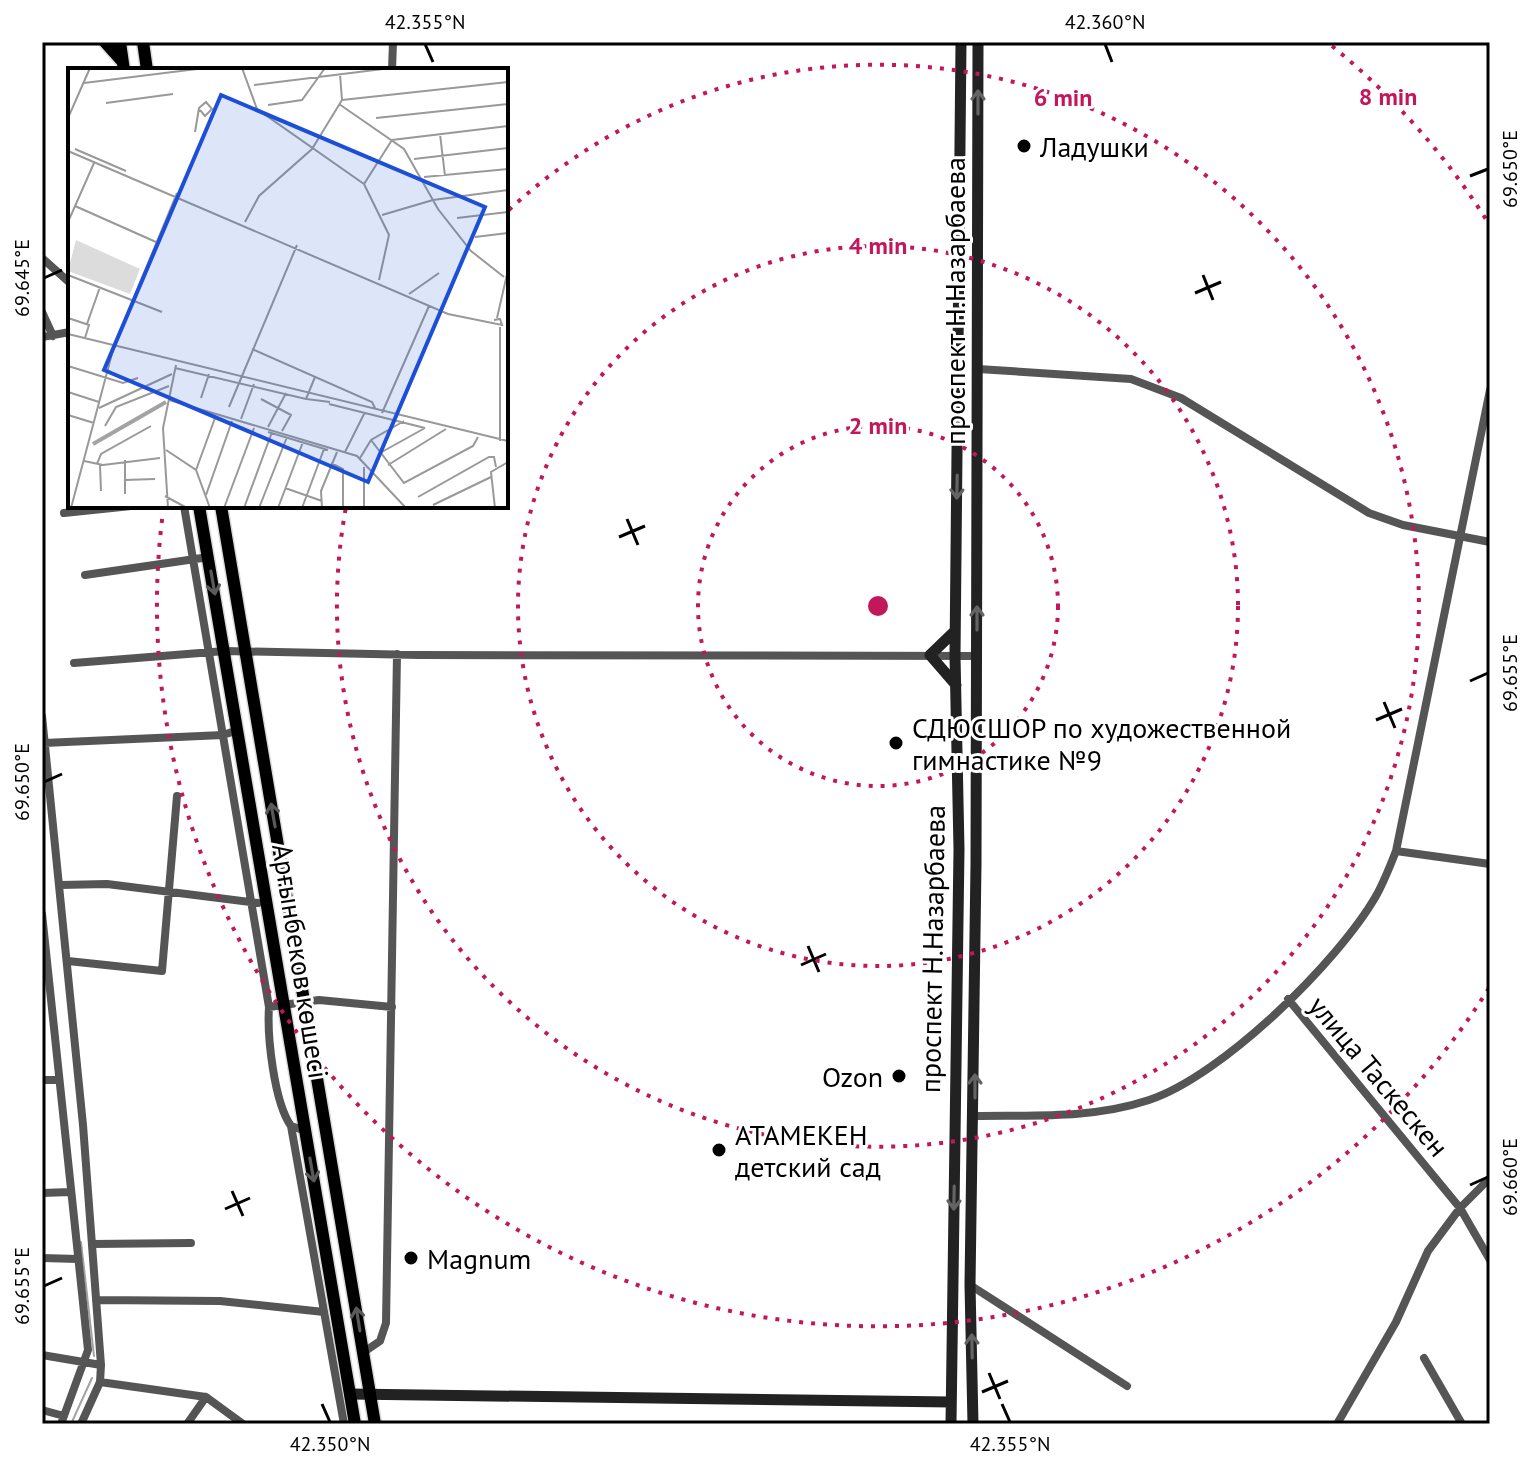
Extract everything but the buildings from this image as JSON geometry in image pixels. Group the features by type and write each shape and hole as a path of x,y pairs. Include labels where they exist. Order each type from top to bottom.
{"main road":[{"path":"105,42 124,66"},
{"path":"120,42 124,66"},
{"path":"143,42 147,68"},
{"name":"проспект Н.Назарбаева","path":"951,1424 959,849 955,656 961,42"},
{"name":"проспект Н.Назарбаева","path":"973,1424 970,1285 977,656 978,42"},
{"name":"Арғынбеков көшесі","path":"199,508 355,1424"},
{"name":"Арғынбеков көшесі","path":"221,508 375,1424"},
{"path":"956,630 930,655 956,686"},
{"path":"350,1394 951,1402"}],"street":[{"path":"392,68 393,42"},
{"path":"42,258 68,281"},
{"path":"42,312 53,336"},
{"path":"42,337 68,332"},
{"path":"978,369 1131,379 1181,398 1369,513 1459,538 1490,542"},
{"path":"974,1116 1083,1115 1150,1100 1205,1073 1250,1037 1288,999 1344,940 1376,895 1396,851 1490,390"},
{"path":"64,513 112,508"},
{"path":"184,508 254,904 281,1105 291,1126 344,1424"},
{"path":"85,575 209,557"},
{"path":"74,663 225,651 977,656"},
{"path":"364,1352 380,1341 386,1323 397,654"},
{"path":"42,716 68,961 101,1365 100,1382 81,1424"},
{"path":"44,743 223,735 238,730"},
{"path":"68,961 162,971 177,796"},
{"path":"1396,851 1490,864"},
{"path":"60,885 107,884 254,904 267,901"},
{"path":"42,914 46,993 59,1080 88,1350 63,1420 42,1410"},
{"name":"улица Таскескен","path":"1288,999 1460,1208 1490,1260"},
{"path":"269,1007 304,1002 392,1007"},
{"path":"42,1080 59,1080"},
{"path":"291,1126 306,1131"},
{"path":"1337,1424 1396,1322 1428,1251 1460,1208 1490,1178"},
{"path":"42,1193 70,1192"},
{"path":"92,1244 191,1243"},
{"path":"42,1258 78,1259"},
{"path":"970,1285 1127,1386"},
{"path":"96,1300 220,1301 324,1312"},
{"path":"42,1355 101,1365"},
{"path":"1424,1358 1462,1424"},
{"path":"100,1382 206,1397 243,1424"},
{"path":"187,1424 206,1397"}],"waterway":[{"path":"81,1242 94,1356"},
{"path":"71,1424 92,1378"}],"place":[{"name":"Ладушки","path":"1024,146"},
{"name":"СДЮСШОР по художественной гимнастике №9","path":"896,743"},
{"name":"Ozon","path":"899,1076"},
{"name":"АТАМЕКЕН детский сад","path":"719,1150"},
{"name":"Magnum","path":"411,1258"}]}
